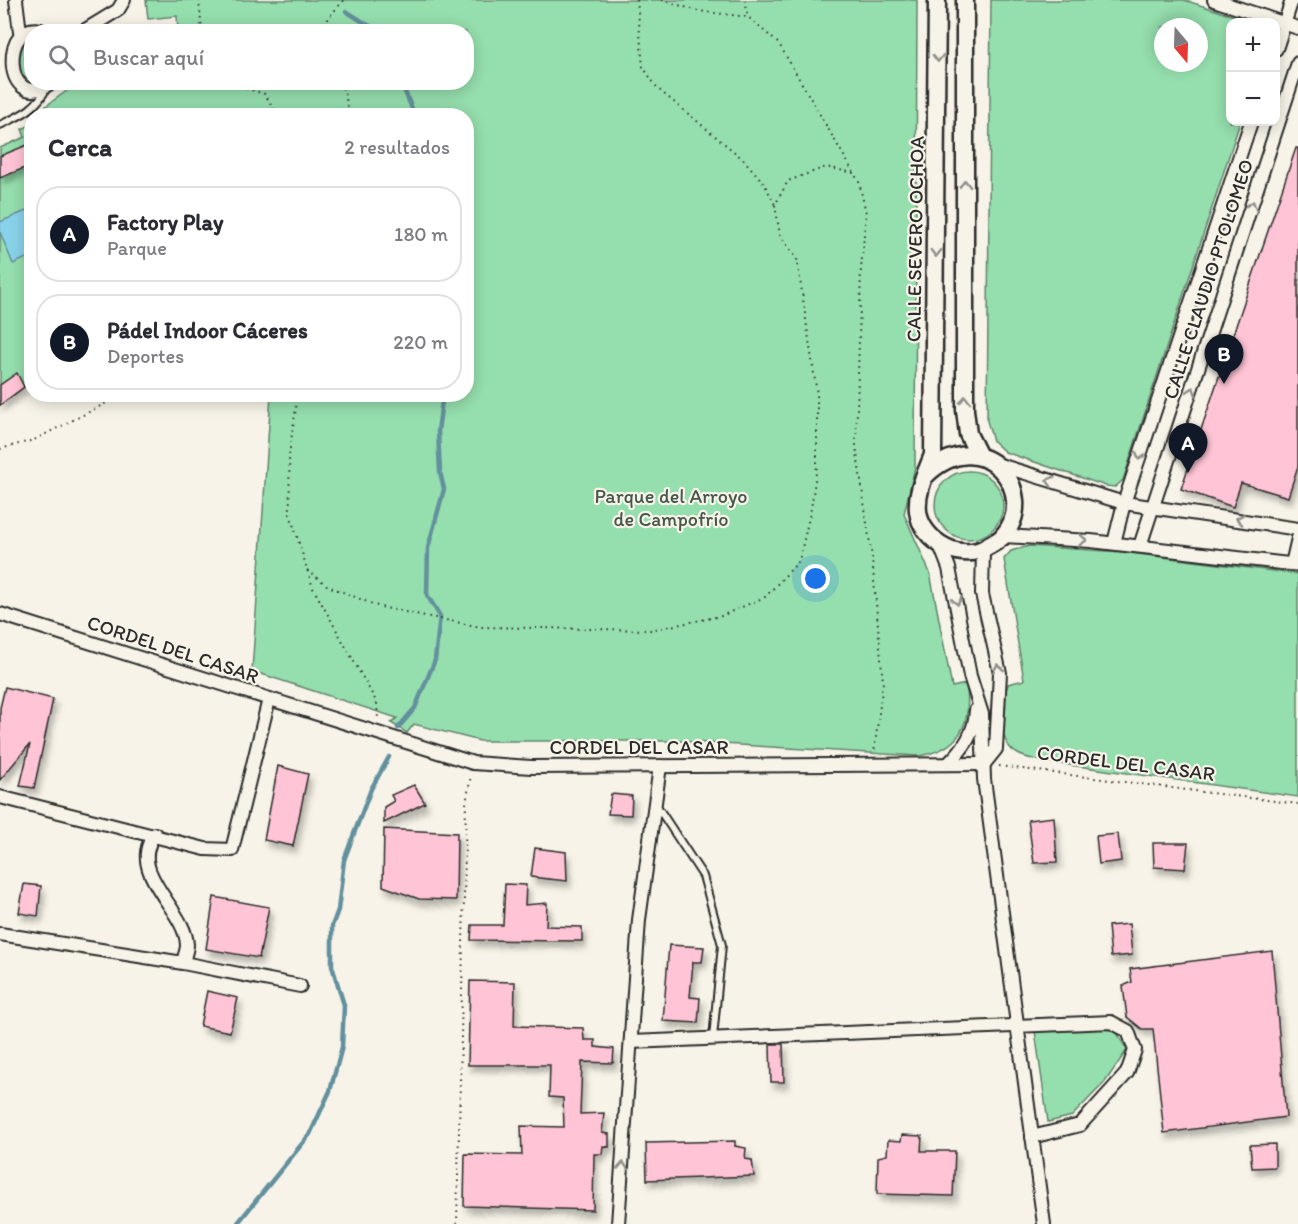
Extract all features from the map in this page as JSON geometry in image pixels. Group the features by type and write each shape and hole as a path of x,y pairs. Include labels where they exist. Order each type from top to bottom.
{"main road":[{"name":"CALLE SEVERO OCHOA","path":"925,476 933,454 935,411 937,0"},
{"path":"966,0 965,410 968,434 979,456"},
{"path":"959,454 979,456 996,464 1012,485 1015,512 1003,536 983,550 961,552 940,545 926,532 918,514 918,495 925,476 939,462 959,454"}],"street":[{"path":"15,0 20,32"},
{"path":"95,24 118,10 124,0"},
{"path":"1214,0 1298,28"},
{"path":"1280,35 1292,0"},
{"path":"24,31 6,46 2,65 8,74 24,87"},
{"name":"CALLE CLAUDIO PTOLOMEO","path":"1140,546 1298,63"},
{"name":"CALLE CLAUDIO PTOLOMEO","path":"1114,543 1124,503 1250,126"},
{"path":"996,464 1124,503 1298,529"},
{"path":"1003,536 1114,543 1295,564 1298,538"},
{"path":"940,545 954,588 970,676 982,714 984,764 1044,1224"},
{"path":"983,550 982,594 1000,673 996,749 984,764"},
{"name":"CORDEL DEL CASAR","path":"0,614 473,763 531,767 984,764"},
{"path":"976,694 993,694 999,690"},
{"path":"948,764 968,742 975,721 976,694"},
{"path":"0,797 155,834 205,849 232,850 269,699"},
{"path":"618,1224 639,920 660,766"},
{"path":"155,834 150,841 147,856 153,880 178,921 187,944 183,963"},
{"path":"0,934 183,963 300,986"},
{"path":"631,1042 1111,1022 1128,1031 1135,1050 1128,1073 1080,1125 1032,1137"}],"lane":[{"path":"31,108 42,100 47,90"},
{"path":"0,125 24,112"},
{"path":"655,804 703,876 723,945 714,1038"}],"path":[{"path":"199,0 201,24"},
{"path":"328,24 328,18 344,0"},
{"path":"307,570 328,586 380,607 481,627 651,630 721,616 765,597 799,561 812,509 817,466 817,394 797,259 780,235 775,205 764,183 743,159 658,89 643,67 637,0"},
{"path":"662,0 698,11 748,17 779,44 859,182 867,213 861,269 856,446 872,558 883,682 876,722 873,765"},
{"path":"745,0 748,17"},
{"path":"251,90 265,94 273,108"},
{"path":"343,90 349,108"},
{"path":"775,205 789,181 826,167 854,173"},
{"path":"0,449 34,440 108,402"},
{"path":"297,402 290,455 290,514 313,588 377,703 380,734"},
{"path":"457,1224 466,804 473,763"},
{"name":"CORDEL DEL CASAR","path":"984,764 1298,804"}],"green space":[{"name":"Parque del Arroyo de Campofrío","path":"146,0 917,0 915,467 904,514 930,573 952,687 966,684 968,699 965,723 953,741 944,748 918,756 676,741 480,741 414,724 407,733 391,723 397,718 252,671 271,402 474,402 474,108 45,108 68,90 474,90 474,24 178,24 177,16 148,19"},
{"path":"991,0 1184,0 1240,18 1226,18 1226,126 1239,126 1123,480 1115,487 1106,486 1005,452 993,441 987,421"},
{"path":"24,40 24,77 21,76 15,50"},
{"path":"24,137 24,387 0,405 0,148"},
{"path":"976,471 988,477 997,486 1003,498 1001,518 993,529 976,539 962,539 945,529 937,518 935,498 945,481 956,473"},
{"path":"1029,546 1122,552 1298,574 1298,797 1041,761 1021,755 1011,748 1003,732 1003,702 1008,684 1024,680 1004,559 1011,551"},
{"path":"1105,1029 1116,1031 1127,1050 1105,1082 1072,1116 1048,1122 1035,1031"}],"water":[{"path":"24,212 24,259 13,264 0,232 0,222"}],"building":[{"path":"24,146 24,168 0,178 0,156"},
{"path":"1296,148 1298,148 1298,466 1288,497 1241,483 1233,507 1181,489"},
{"path":"17,373 24,387 0,405 0,385"},
{"path":"5,687 53,699 34,788 20,786 30,744 0,780 0,708"},
{"path":"278,766 308,774 293,846 264,840"},
{"path":"414,785 425,803 384,823 384,807 394,801 391,795"},
{"path":"611,794 632,796 631,815 608,814"},
{"path":"1054,817 1057,862 1034,863 1028,820"},
{"path":"384,829 457,833 456,900 419,899 383,886"},
{"path":"1118,834 1121,861 1099,864 1096,836"},
{"path":"1153,843 1188,843 1185,869 1154,867"},
{"path":"535,848 566,852 567,881 531,877"},
{"path":"24,884 41,886 38,916 19,913"},
{"path":"505,884 526,885 525,905 547,903 546,926 582,927 582,941 471,940 472,925 503,925"},
{"path":"214,897 269,907 259,958 206,949"},
{"path":"1129,924 1132,955 1111,957 1108,926"},
{"path":"669,945 704,947 702,962 693,962 690,997 700,998 698,1023 663,1021"},
{"path":"1272,951 1286,1117 1164,1133 1153,1029 1142,1029 1127,1017 1123,986 1132,982 1130,969"},
{"path":"470,981 515,982 514,1026 583,1028 584,1040 595,1040 595,1047 614,1049 613,1063 582,1062 580,1114 604,1113 602,1133 609,1134 609,1147 603,1146 602,1154 594,1154 593,1210 464,1206 465,1154 522,1155 521,1126 564,1127 563,1098 549,1097 550,1065 468,1065"},
{"path":"207,991 238,998 230,1032 200,1026"},
{"path":"770,1044 783,1044 784,1082 771,1082"},
{"path":"902,1135 922,1136 921,1151 955,1151 953,1196 877,1194 878,1157 887,1155 888,1140 901,1141"},
{"path":"735,1141 735,1146 746,1148 745,1159 752,1160 754,1176 647,1180 646,1143"},
{"path":"1275,1144 1275,1167 1252,1168 1250,1145"}],"waterway":[{"path":"346,11 366,24"},
{"path":"404,90 412,108"},
{"path":"398,728 415,708 435,660 440,616 427,595 428,548 444,489 440,472 438,431 442,402"},
{"path":"237,1224 310,1134 330,1091 342,1047 344,1005 332,966 332,926 338,910 344,860 371,789 389,757"}],"place":[{"name":"Pádel Indoor Cáceres","path":"1224,384"},
{"name":"Factory Play","path":"1188,473"}]}
